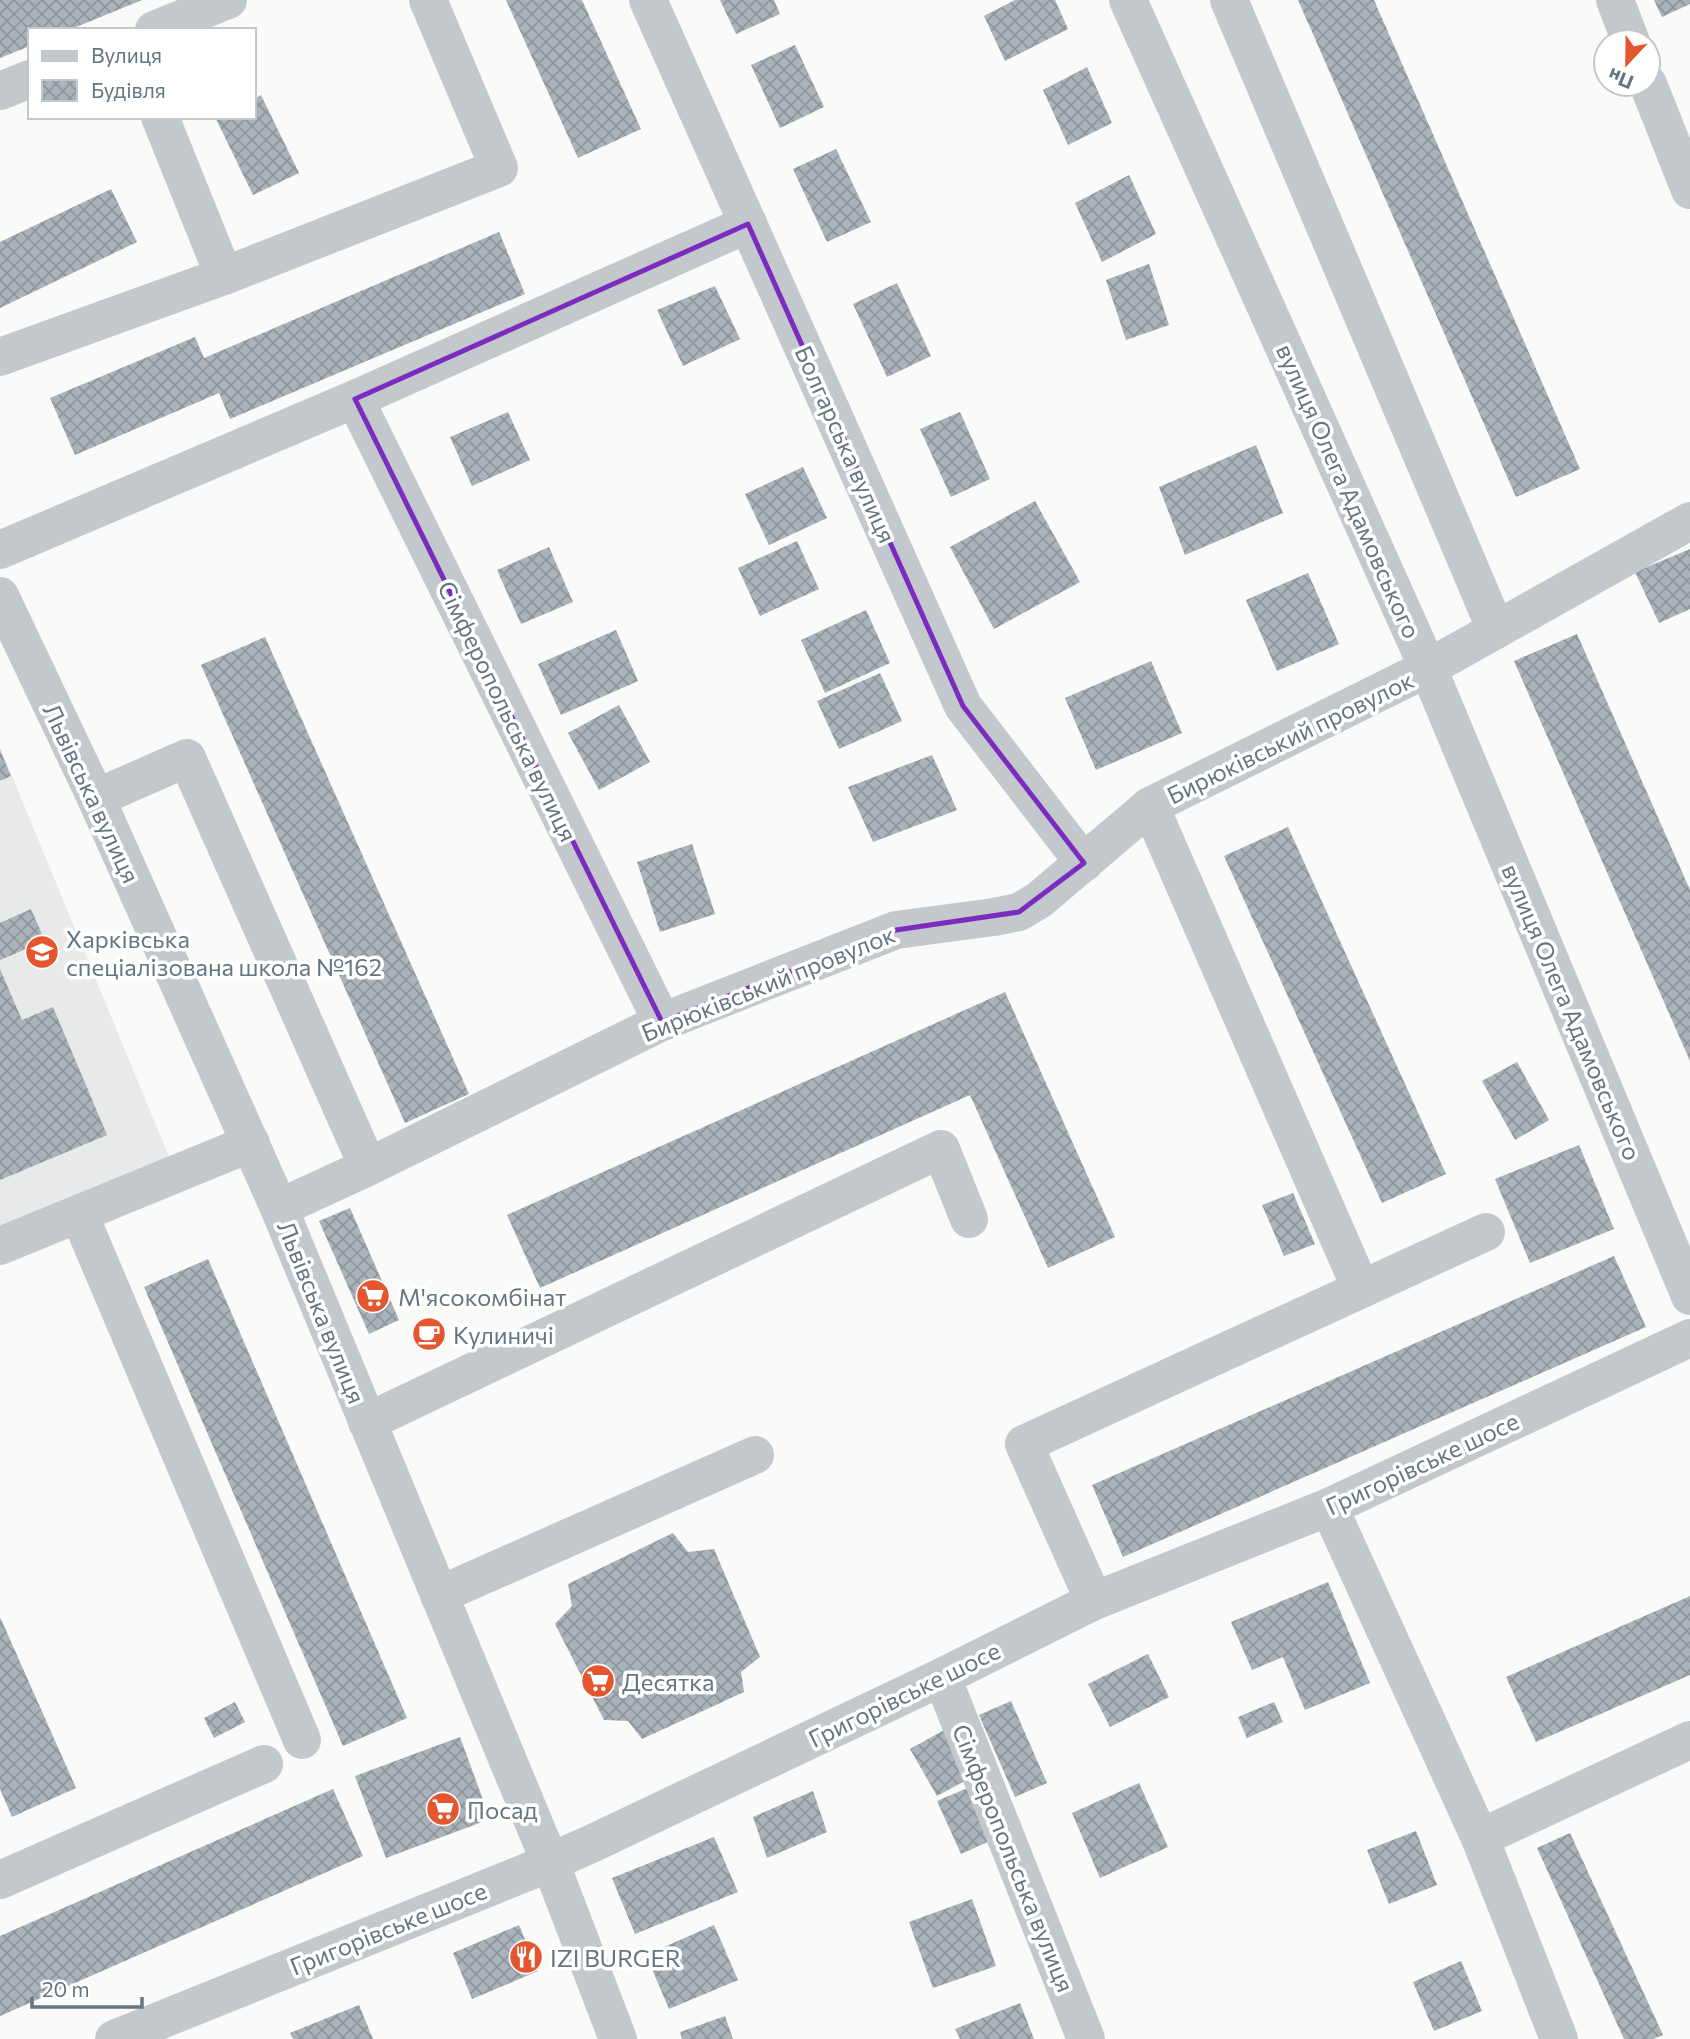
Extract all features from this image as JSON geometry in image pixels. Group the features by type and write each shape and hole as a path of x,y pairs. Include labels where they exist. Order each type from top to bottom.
{"street":[{"path":"159,28 228,0"},
{"path":"0,358 224,276 499,168 428,0"},
{"name":"Болгарська вулиця","path":"648,0 963,706 1084,863"},
{"name":"вулиця Олега Адамовського","path":"1128,0 1428,668 1690,1296"},
{"path":"1229,0 1496,630"},
{"path":"1615,0 1626,28"},
{"path":"0,91 28,80"},
{"path":"1654,98 1690,190"},
{"path":"161,119 224,276"},
{"path":"0,550 355,399 748,224"},
{"name":"Сімферопольська вулиця","path":"355,399 662,1022"},
{"name":"Бирюківський провулок","path":"279,1208 662,1022 896,930 994,918 1018,912 1040,900 1150,806 1428,668 1690,521"},
{"name":"Львівська вулиця","path":"0,596 96,798 279,1208 550,1862 618,2039"},
{"path":"96,798 187,758 368,1167"},
{"path":"1150,806 1360,1289"},
{"path":"0,1246 251,1143"},
{"path":"367,1422 941,1149 969,1219"},
{"path":"79,1214 302,1740"},
{"path":"1094,1601 1024,1444 1486,1232"},
{"name":"Григорівське шосе","path":"114,2039 550,1862 942,1677 1094,1601 1329,1507 1690,1339"},
{"path":"439,1595 755,1455"},
{"path":"1329,1507 1480,1838 1559,2039"},
{"name":"Сімферопольська вулиця","path":"942,1677 1086,2039"},
{"path":"1480,1838 1690,1740"},
{"path":"0,1880 264,1764"}],"highlighted area":[{"path":"748,224 963,706 1084,863 1019,912 896,930 662,1022 355,399"}],"shaded area":[{"name":"Харківська спеціалізована школа №162","path":"0,747 169,1157 0,1226"}],"building":[{"path":"0,0 142,0 74,28 28,28 28,47 0,58"},
{"path":"506,0 582,0 641,129 578,158"},
{"path":"720,0 774,0 780,14 736,34"},
{"path":"1015,0 1055,0 1068,29 1005,61 984,16"},
{"path":"1298,0 1374,0 1580,469 1516,497"},
{"path":"1654,0 1690,0 1690,4 1662,17"},
{"path":"795,45 824,107 780,128 751,65"},
{"path":"1087,67 1112,123 1068,145 1043,90"},
{"path":"261,95 299,173 253,195 216,119 256,119 256,98"},
{"path":"836,149 871,222 827,242 793,169"},
{"path":"1129,175 1156,234 1102,262 1075,203"},
{"path":"111,189 137,242 0,308 0,242"},
{"path":"499,232 525,294 230,419 219,393 75,455 50,398 195,337 204,358"},
{"path":"1149,264 1169,325 1126,340 1106,280"},
{"path":"897,283 931,356 887,377 853,304"},
{"path":"715,286 740,339 683,366 657,310"},
{"path":"508,412 530,460 472,486 450,437"},
{"path":"960,412 990,479 951,497 920,429"},
{"path":"1256,445 1283,513 1185,555 1159,487"},
{"path":"803,467 827,518 769,545 745,494"},
{"path":"1035,501 1080,582 994,629 950,547"},
{"path":"797,541 819,589 760,616 738,568"},
{"path":"549,547 573,602 521,624 497,570"},
{"path":"1690,549 1690,609 1659,623 1635,572"},
{"path":"1308,573 1339,644 1277,671 1246,600"},
{"path":"866,610 890,663 825,693 801,640"},
{"path":"616,630 638,681 561,715 538,664"},
{"path":"1577,634 1690,890 1690,1061 1514,661"},
{"path":"265,637 469,1094 405,1123 201,665"},
{"path":"1151,661 1182,733 1096,770 1065,698"},
{"path":"880,673 902,721 839,749 817,701"},
{"path":"619,705 650,762 599,790 568,733"},
{"path":"0,750 11,776 0,781"},
{"path":"932,755 957,810 873,842 848,787"},
{"path":"1288,827 1446,1174 1382,1203 1224,856"},
{"path":"692,844 715,914 660,932 637,862"},
{"path":"31,909 45,941 0,960 0,923"},
{"path":"0,969 22,1020 53,1007 107,1135 0,1180"},
{"path":"1005,992 1115,1237 1048,1268 970,1095 540,1288 507,1215"},
{"path":"1517,1062 1549,1120 1515,1140 1482,1081"},
{"path":"1579,1145 1614,1229 1530,1263 1495,1179"},
{"path":"1293,1193 1315,1244 1284,1256 1262,1205"},
{"path":"350,1208 399,1320 369,1334 319,1221"},
{"path":"1614,1256 1646,1327 1123,1557 1092,1485"},
{"path":"208,1259 407,1718 343,1746 144,1287"},
{"path":"673,1533 688,1552 714,1549 760,1657 741,1672 744,1692 642,1739 628,1721 604,1720 555,1624 572,1606 568,1584"},
{"path":"1328,1582 1370,1683 1305,1710 1283,1657 1252,1670 1231,1622"},
{"path":"1690,1596 1690,1675 1536,1742 1506,1677"},
{"path":"0,1617 76,1788 12,1817 0,1789"},
{"path":"1148,1654 1169,1697 1110,1727 1088,1684"},
{"path":"1011,1701 1047,1783 1015,1797 979,1715"},
{"path":"235,1702 245,1722 214,1738 204,1718"},
{"path":"1274,1702 1283,1722 1247,1738 1238,1717"},
{"path":"946,1729 972,1777 937,1796 910,1749"},
{"path":"460,1737 490,1819 386,1858 355,1776"},
{"path":"1139,1783 1168,1847 1100,1878 1072,1813"},
{"path":"970,1787 994,1839 961,1854 937,1801"},
{"path":"333,1789 363,1856 0,2016 0,1936"},
{"path":"813,1791 827,1832 767,1858 753,1817"},
{"path":"1416,1831 1437,1885 1389,1904 1367,1850"},
{"path":"1570,1833 1663,2035 1653,2039 1624,2039 1537,1848"},
{"path":"714,1837 738,1892 635,1934 612,1878"},
{"path":"972,1899 996,1966 933,1988 909,1922"},
{"path":"519,1925 538,1971 472,1999 453,1953"},
{"path":"714,1925 738,1980 669,2009 646,1955"},
{"path":"1461,1961 1482,2011 1434,2031 1413,1982"},
{"path":"1020,2003 1034,2039 960,2039 955,2029"},
{"path":"359,2005 373,2039 293,2039 290,2033"},
{"path":"725,2016 733,2039 682,2039 680,2032"}],"place":[{"name":"Харківська спеціалізована школа №162","path":"42,952"},
{"name":"М'ясокомбінат","path":"373,1296"},
{"name":"Кулиничі","path":"429,1334"},
{"name":"Десятка","path":"598,1681"},
{"name":"Посад","path":"443,1809"},
{"name":"IZI BURGER","path":"526,1957"}]}
